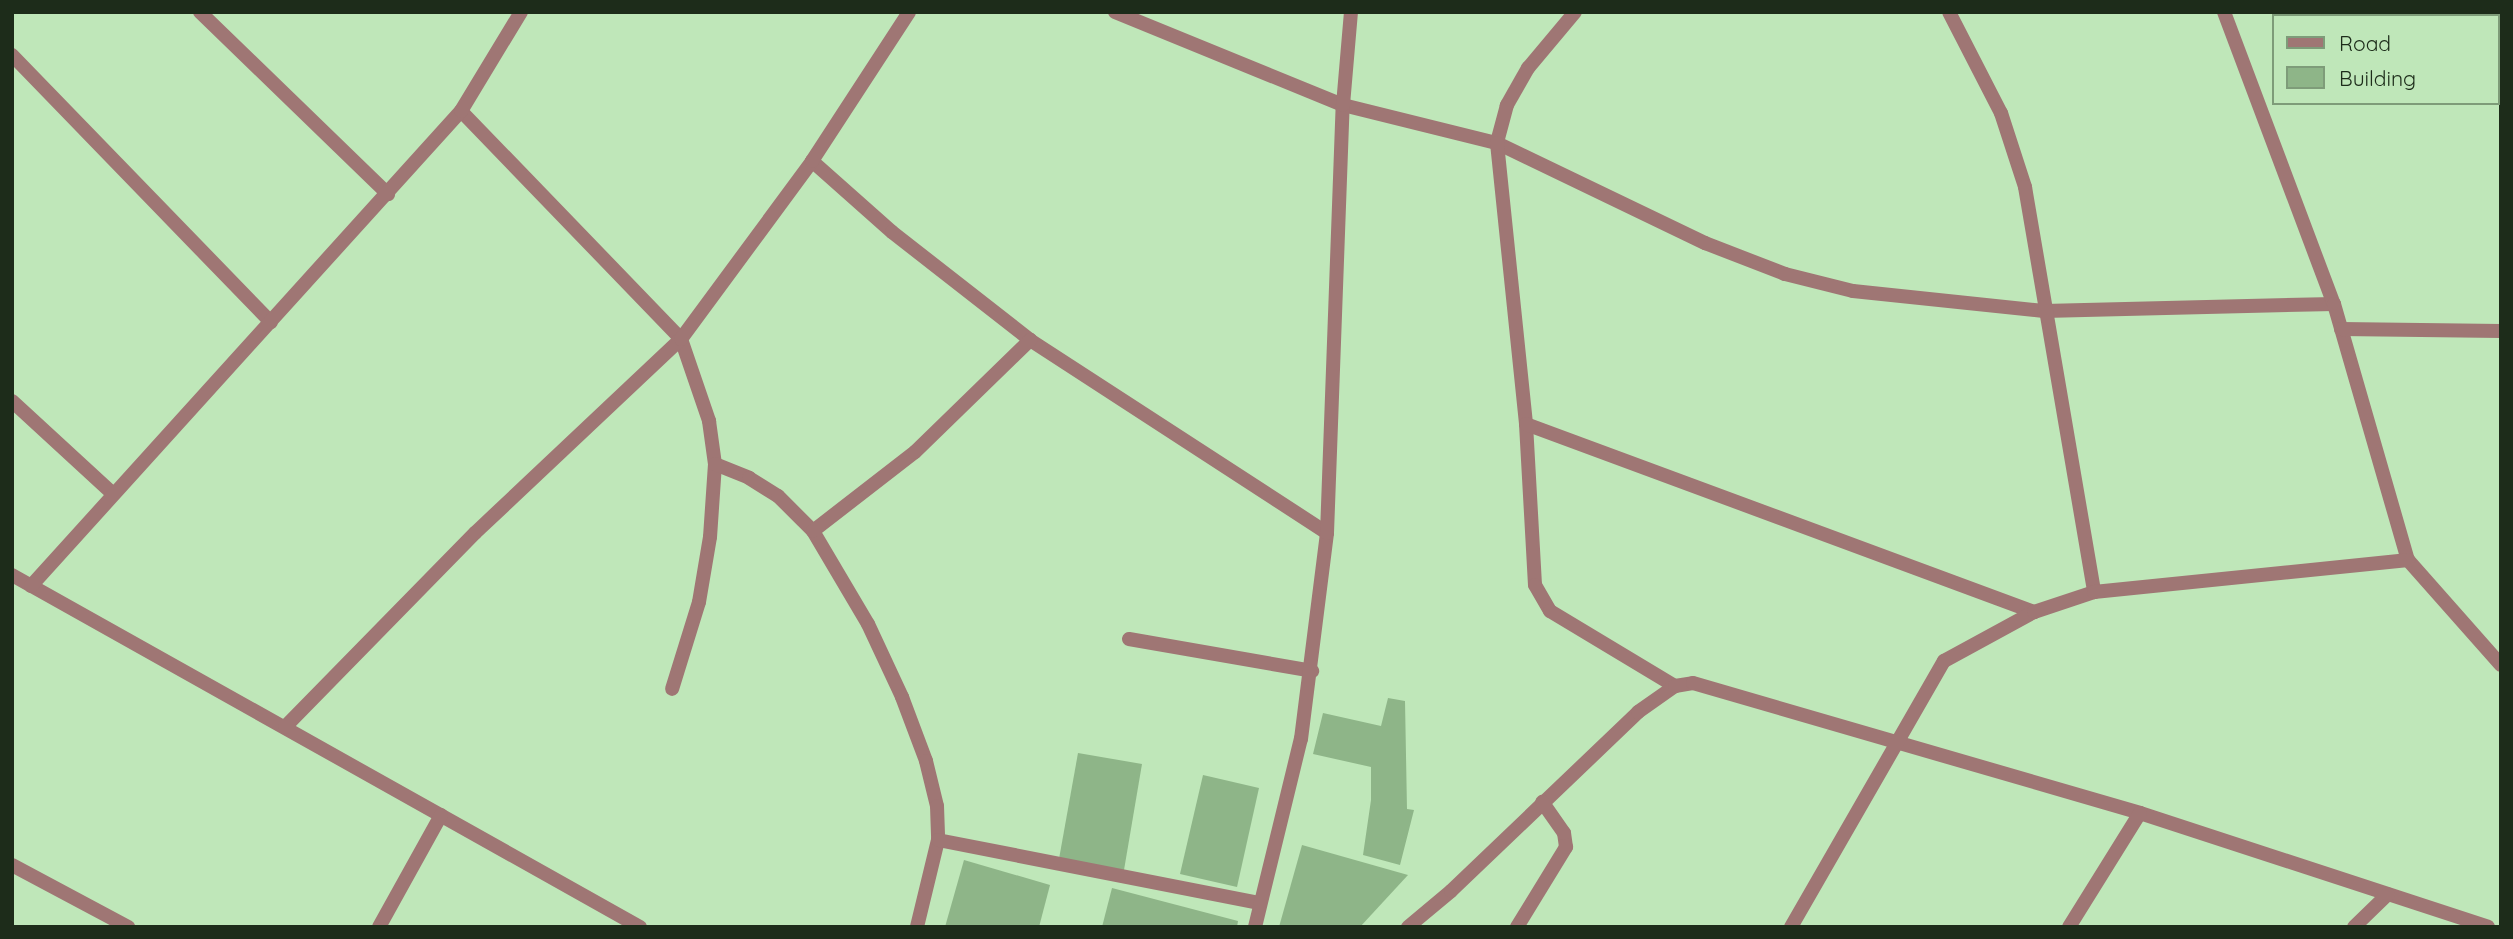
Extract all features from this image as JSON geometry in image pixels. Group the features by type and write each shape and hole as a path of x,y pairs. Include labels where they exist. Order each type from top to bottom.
{"street":[{"path":"200,12 388,194"},
{"path":"31,586 461,111 521,12"},
{"path":"285,727 475,533 681,338 812,161 909,12"},
{"path":"1115,12 1343,105 1497,143 1705,243 1785,274 1853,291 2044,311 2334,304"},
{"path":"1255,927 1301,738 1312,671 1327,533 1343,105 1351,12"},
{"path":"1575,12 1528,68 1507,105 1497,143 1526,424 1535,585 1550,611 1675,686"},
{"path":"1950,12 2012,139 2025,187 2094,592"},
{"path":"2224,12 2334,304 2408,560 2501,664"},
{"path":"12,55 271,321"},
{"path":"461,111 681,338 709,421 715,464 710,537 699,602 672,689"},
{"path":"812,161 892,232 1030,340 1327,533"},
{"path":"2341,329 2501,331"},
{"path":"813,531 915,452 959,413 1030,340"},
{"path":"12,401 113,494"},
{"path":"1526,424 2034,612"},
{"path":"715,464 749,478 778,496 813,531 868,624 902,697 926,761 937,806 938,840 917,927"},
{"path":"1791,927 1944,661 2034,612 2094,592 2408,560"},
{"path":"12,575 640,927"},
{"path":"1129,639 1312,671"},
{"path":"1408,927 1451,891 1637,712 1675,686 1693,683 2140,813 2488,927"},
{"path":"1517,927 1566,847 1564,833 1542,802"},
{"path":"2069,927 2140,813"},
{"path":"379,927 441,815"},
{"path":"938,840 1260,903"},
{"path":"12,864 128,927"},
{"path":"2354,927 2388,894"}],"building":[{"path":"1388,698 1405,701 1407,809 1414,810 1400,865 1363,855 1371,800 1371,767 1313,754 1323,713 1381,726"},
{"path":"1078,753 1142,764 1124,870 1059,859"},
{"path":"1203,775 1259,788 1237,887 1180,874"},
{"path":"1302,845 1408,875 1360,927 1279,927"},
{"path":"964,860 1050,885 1039,927 945,927"},
{"path":"1112,888 1238,921 1237,927 1102,927"}]}
